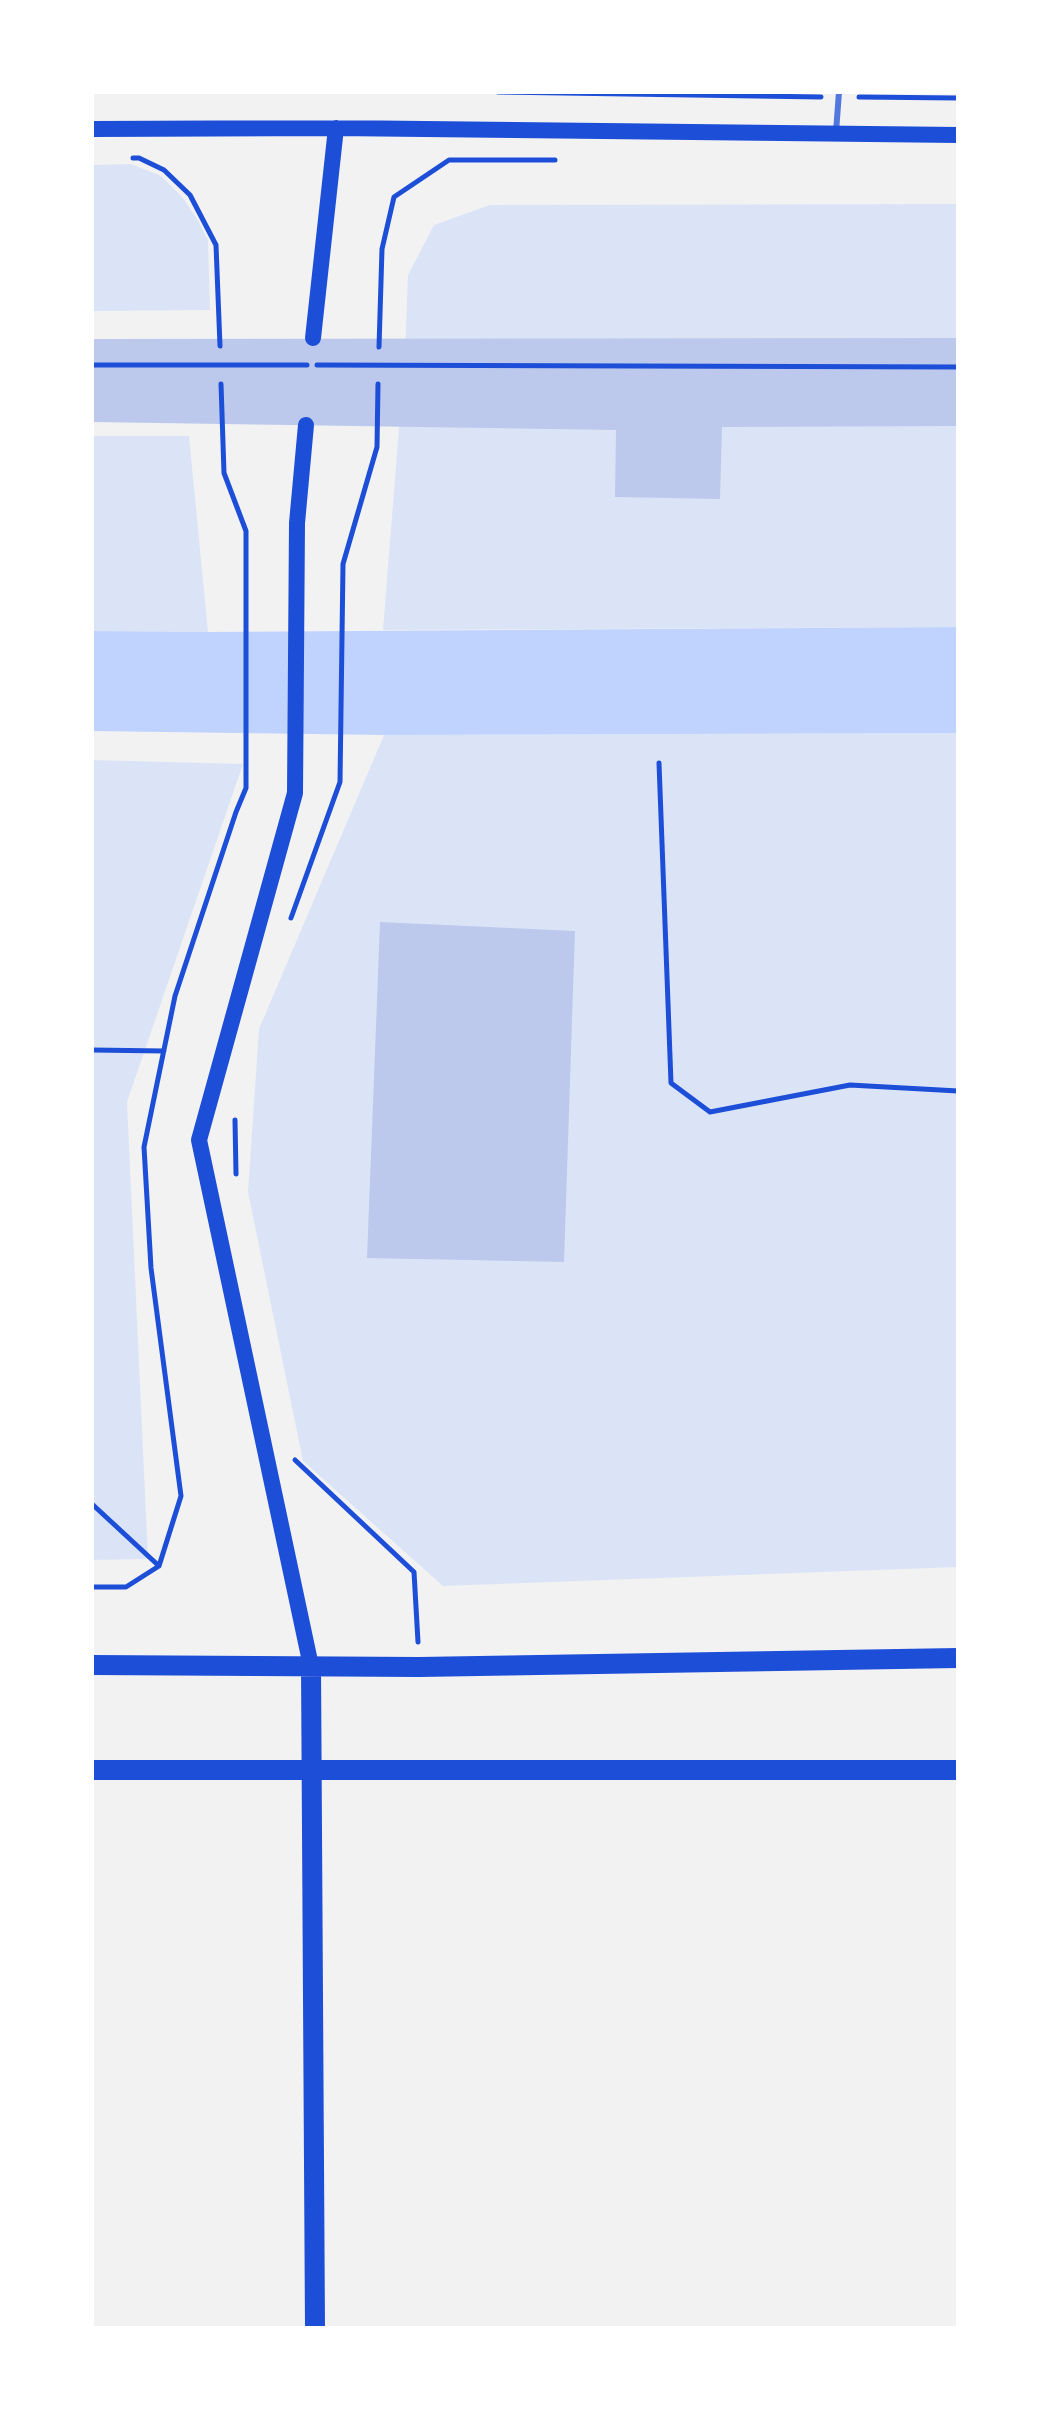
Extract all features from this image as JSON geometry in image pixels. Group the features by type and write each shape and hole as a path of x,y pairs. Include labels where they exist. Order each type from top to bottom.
{"main road":[{"path":"313,338 336,128"},
{"path":"92,129 336,128 958,135"},
{"path":"306,425 297,523 295,793 199,1140 311,1666 315,2328"},
{"path":"92,1665 419,1667 958,1658"},
{"path":"92,1770 958,1770"}],"lane":[{"path":"836,133 839,94"}],"path":[{"path":"498,92 839,94 958,98"},
{"path":"123,158 139,158 164,170 190,195 216,245 220,346"},
{"path":"379,347 382,249 394,197 449,160 560,160"},
{"path":"92,365 958,367"},
{"path":"92,1587 126,1587 159,1566 181,1496 151,1268 144,1147 175,996 246,788 246,531 224,473 221,384"},
{"path":"288,925 340,782 343,564 377,447 378,384"},
{"path":"659,763 671,1083 710,1112 850,1085 958,1091"},
{"path":"92,1050 164,1051"},
{"path":"236,1110 236,1178"},
{"path":"291,1457 414,1572 419,1667"},
{"path":"92,1504 159,1566"}],"shaded area":[{"path":"131,164 161,176 183,198 197,219 208,240 210,310 92,311 92,165"},
{"path":"958,204 958,627 383,630 405,352 408,275 434,225 490,205"},
{"path":"92,436 189,436 208,632 92,631"},
{"path":"958,733 958,1567 443,1586 303,1461 248,1192 259,1029 384,735"},
{"path":"92,760 243,764 127,1102 148,1559 92,1560"}],"water":[{"path":"958,627 958,733 384,735 92,731 92,631"}],"building":[{"path":"958,338 958,426 722,427 720,499 615,497 616,430 92,422 92,339"},
{"path":"380,922 575,931 564,1262 367,1258"}]}
